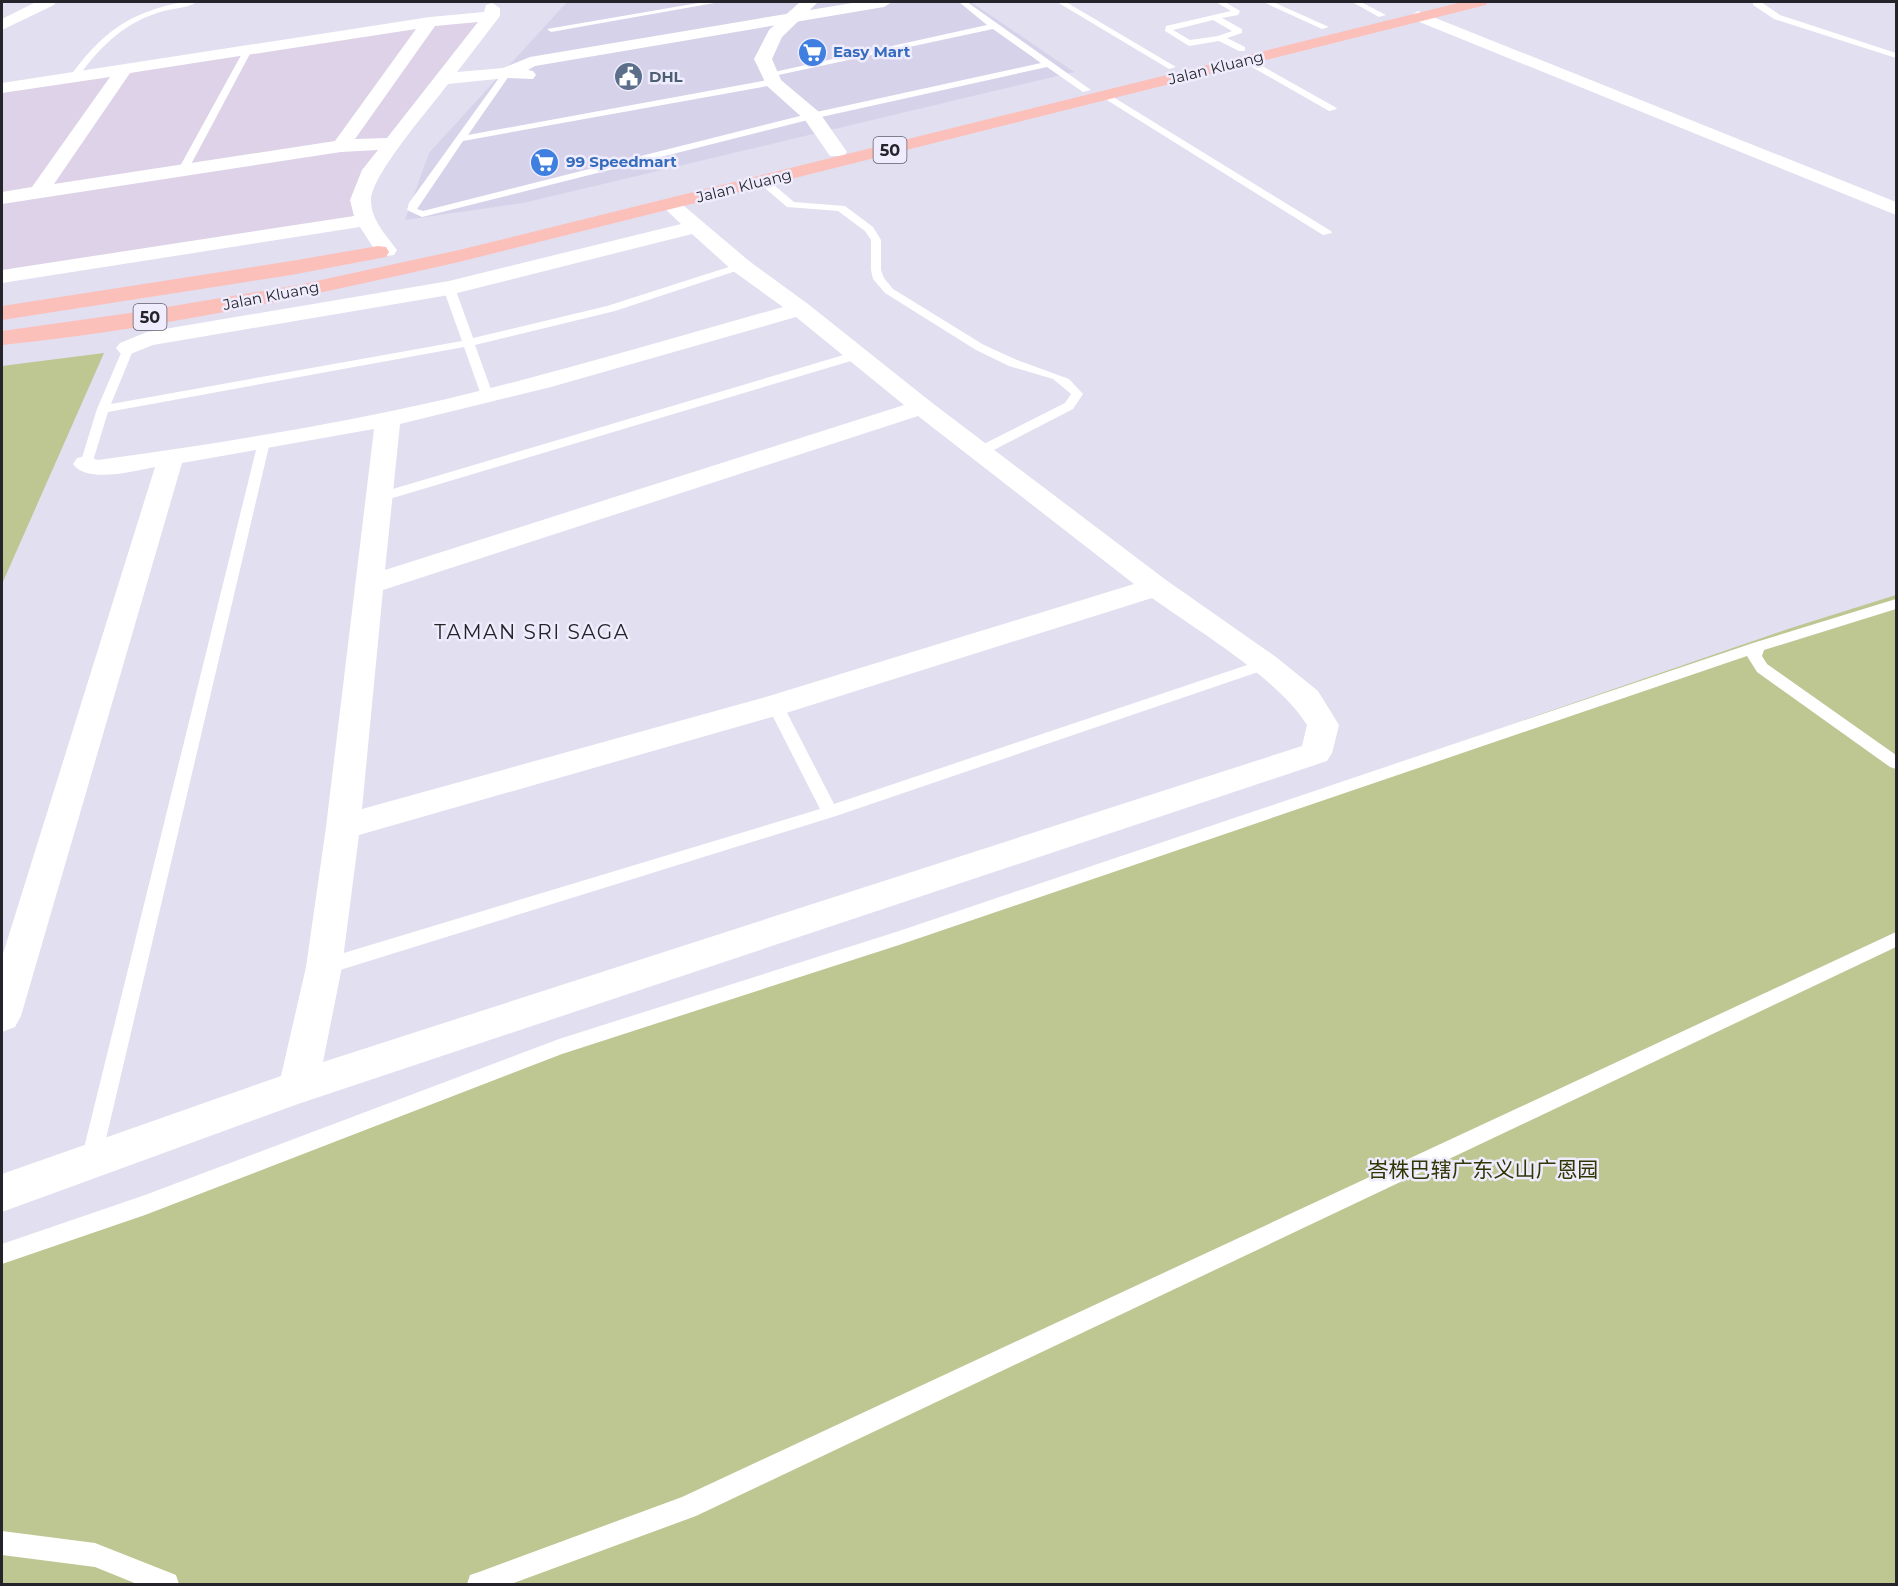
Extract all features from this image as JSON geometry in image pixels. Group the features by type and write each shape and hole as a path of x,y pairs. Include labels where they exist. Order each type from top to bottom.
{"highway":[{"name":"Jalan Kluang","path":"502,226 837,152 1172,67 1245,55 1325,27 1436,2"},
{"name":"Jalan Kluang","path":"2,338 298,292 471,253 1105,95 1245,55 1480,2"},
{"name":"Jalan Kluang","path":"2,314 291,268 410,245"},
{"path":"291,268 264,281 262,290 298,292"},
{"path":"2,314 20,317 19,322 2,333"}],"street":[{"path":"2,25 48,2"},
{"path":"810,2 782,25 766,48 763,59 771,78 812,116 837,152"},
{"path":"442,79 507,73 534,76 884,2"},
{"path":"2,88 492,12 372,170 360,200 365,220 386,250"},
{"path":"1418,16 1896,209"},
{"path":"341,146 430,22"},
{"path":"38,193 124,70"},
{"path":"2,198 341,146 392,143"},
{"path":"2,1193 298,1087 1316,753 1323,725 1307,699 1265,664 1156,586 922,407 800,309 741,266 670,204"},
{"path":"2,277 365,220"},
{"path":"128,348 147,339 449,288 696,226"},
{"path":"197,330 203,308"},
{"path":"86,464 95,468 171,458 388,419 487,395 800,309"},
{"path":"369,585 922,407"},
{"path":"298,1087 324,967 343,827 388,419"},
{"path":"2,1016 171,458"},
{"path":"343,827 775,705 1156,586"}],"lane":[{"path":"72,78 88,53 111,31 136,17 172,5 193,2"},
{"path":"551,28 716,2"},
{"path":"963,2 1086,90"},
{"path":"1061,2 1172,67"},
{"path":"1215,18 1239,31 1220,38 1189,43 1169,31 1169,28 1235,13 1236,11 1220,2"},
{"path":"1267,2 1325,27"},
{"path":"1356,2 1382,15"},
{"path":"1757,2 1777,17 1896,56"},
{"path":"461,139 771,78 994,26"},
{"path":"1220,38 1332,110"},
{"path":"183,170 248,50"},
{"path":"507,73 413,205 412,210 416,213 422,214 812,116 1047,64"},
{"path":"1105,95 1328,233"},
{"path":"763,181 790,205 841,208 869,229 876,240 876,270 879,279 889,291 969,342 1010,362 1063,378 1071,384 1077,394 1069,406 981,451"},
{"path":"103,409 468,343 612,309 741,266"},
{"path":"449,288 487,395"},
{"path":"86,464 103,409 128,348"},
{"path":"381,497 857,355"},
{"path":"91,1160 264,442"},
{"path":"2,1254 145,1204 559,1047 899,938 1758,647 1896,604"},
{"path":"1758,647 1754,656 1762,668 1896,763"},
{"path":"324,967 830,812 1265,664"},
{"path":"775,705 830,812"},
{"path":"479,1584 687,1507 1896,939"},
{"path":"2,1543 95,1555 167,1584"}],"shaded area":[{"path":"567,2 971,2 1074,72 523,203 405,220 429,153"},
{"path":"499,13 392,153 367,198 374,223 2,281 2,86"}],"green space":[{"path":"104,353 2,584 2,366"},
{"name":"峇株巴辖广东义山广恩园","path":"1896,595 1896,1584 2,1584 2,1245 1791,628"}],"place":[{"name":"Easy Mart","path":"812,52"},
{"name":"DHL","path":"628,77"},
{"name":"99 Speedmart","path":"545,162"}],"district":[{"name":"TAMAN SRI SAGA","path":"532,632"}]}
